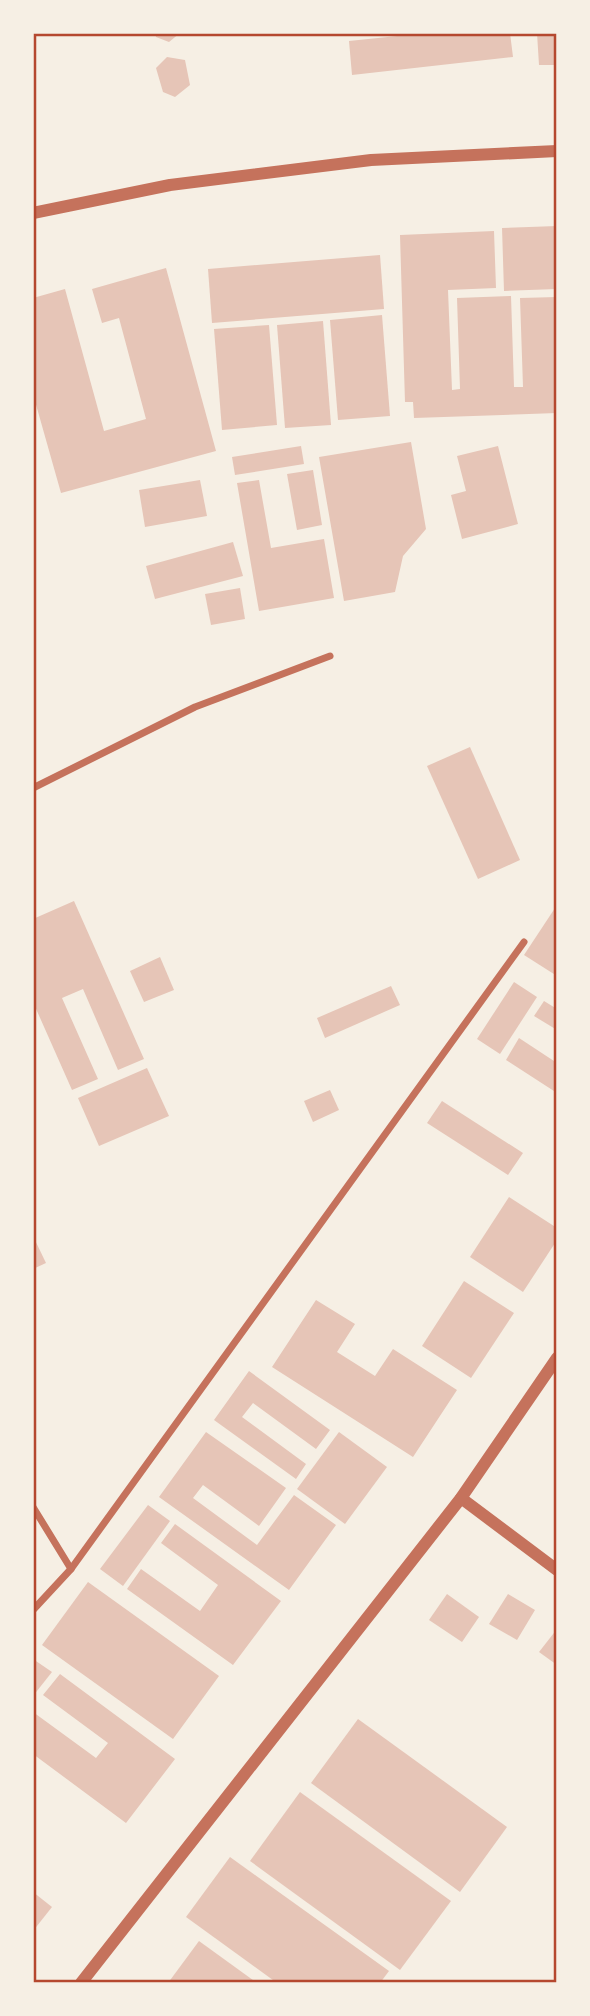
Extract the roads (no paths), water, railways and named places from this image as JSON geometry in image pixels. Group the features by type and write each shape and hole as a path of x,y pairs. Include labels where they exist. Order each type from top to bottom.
{"street":[{"path":"33,213 170,185 358,162 557,151"},
{"path":"33,788 195,707 330,656"},
{"path":"33,1610 71,1569 524,942"},
{"path":"81,1983 461,1498 557,1358"},
{"path":"461,1498 557,1570"},
{"path":"33,1507 71,1569"}]}
